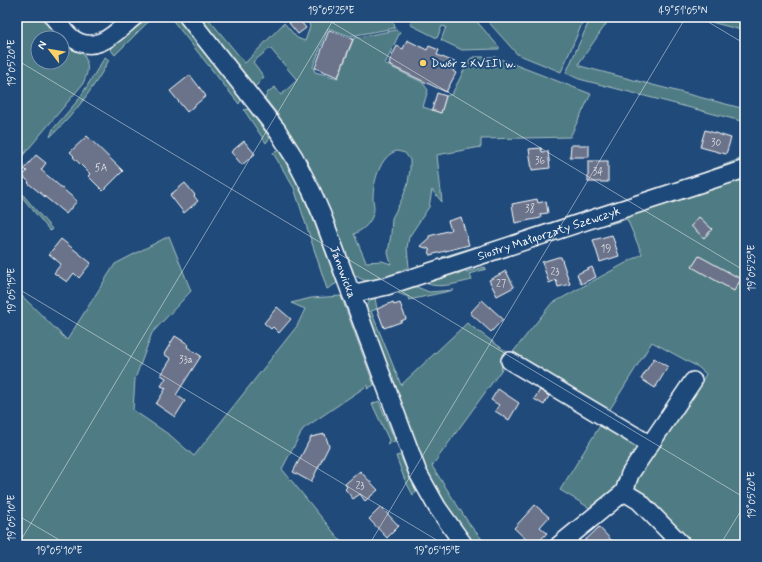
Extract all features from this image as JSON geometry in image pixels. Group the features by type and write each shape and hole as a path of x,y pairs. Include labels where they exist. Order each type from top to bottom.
{"street":[{"path":"53,17 72,38 84,43 92,44 101,43 108,39 134,17"},
{"name":"Janowicka","path":"188,17 277,130 294,157 322,215 418,473 436,507 464,545"},
{"name":"Siostry Małgorzaty Szewczyk","path":"351,294 387,286 745,169"},
{"path":"510,361 649,444"},
{"path":"559,545 624,492 630,474 693,381"},
{"path":"624,492 638,501 682,545"}],"green space":[{"path":"24,17 46,17 59,30 30,30 30,70 70,70 70,41 83,54 87,62 86,77 82,85 21,158 17,167 17,23"},
{"path":"140,17 153,17 115,55 110,49"},
{"path":"170,17 176,17 183,25 241,100 239,104"},
{"path":"196,17 207,17 245,63 284,23 297,38 305,41 310,27 307,17 387,17 394,23 395,28 350,36 328,28 313,67 315,72 338,78 354,38 396,30 400,32 385,64 422,82 428,90 423,107 441,113 446,96 452,94 467,64 470,59 474,57 495,57 591,94 570,137 481,139 481,147 437,155 442,202 432,190 429,207 409,237 407,248 409,267 402,270 401,274 396,276 369,281 363,280 352,274 279,116 265,98 268,92 275,87 281,95 297,80 270,48 253,62 264,77 255,87 252,88","holes":["397,151 405,153 410,160 410,169 408,183 403,197 392,218 388,253 391,264 382,261 366,262 354,234 367,225 373,215 374,185 382,164 386,158"]},
{"path":"413,17 473,17 499,47 499,49 462,50 441,40 446,27 442,26 437,38 411,25 410,24"},
{"path":"484,17 585,17 561,72 517,54"},
{"path":"591,17 611,17 579,63 580,66 745,109 745,122 579,79 566,73"},
{"path":"692,17 721,17 745,23 745,31"},
{"path":"105,57 109,60 97,81 75,111 50,137 53,129 79,99"},
{"path":"248,109 270,138 266,143 244,110"},
{"path":"279,150 300,189 337,283 327,289 294,188 273,153"},
{"path":"745,157 745,164 708,176 703,173"},
{"path":"745,174 745,545 688,545 636,493 633,489 633,477 687,395 699,386 706,374 698,367 652,342 607,414 647,438 684,386 684,389 650,438 646,440 544,377 542,369 513,352 551,304 642,254 627,219 607,225 607,221"},
{"path":"17,184 24,196 52,229 50,231 17,191"},
{"path":"169,236 191,291 152,333 135,379 133,410 171,436 194,456 297,326 305,309 291,303 311,298 341,296 374,385 367,389 368,385 303,429 282,469 344,545 17,545 17,290 67,340 115,264"},
{"path":"477,246 477,248 444,262 442,257"},
{"path":"485,267 486,269 470,274 472,280 441,286 424,282 455,270 457,274"},
{"path":"412,285 429,292 454,290 409,300 408,297 398,293 399,290"},
{"path":"375,298 377,309 371,311 401,385 467,323 511,355 432,466 470,525 487,545 473,545 432,488 365,308 371,299"},
{"path":"379,401 395,441 387,445 389,440 372,404"},
{"path":"601,424 640,446 622,483 593,510 560,490"},
{"path":"400,455 416,491 413,495 404,478 396,456"}],"building":[{"path":"297,17 306,28 298,34 289,23"},
{"path":"329,30 353,39 338,77 315,68"},
{"name":"Dwór z XVIII w.","path":"407,40 427,50 429,46 439,50 437,55 457,63 453,71 456,73 446,92 389,65 397,46 403,49"},
{"path":"190,75 206,96 187,112 170,91"},
{"path":"437,93 446,96 441,113 432,110"},
{"path":"705,130 731,138 726,154 700,147"},
{"path":"87,136 123,171 103,191 88,176 90,174 70,152"},
{"path":"244,141 255,154 242,165 231,152"},
{"path":"571,145 589,145 589,157 570,157"},
{"path":"541,148 542,152 548,151 550,168 532,170 529,149"},
{"path":"36,155 46,163 41,170 77,201 66,214 28,183 29,182 23,176 27,171 24,169"},
{"path":"588,161 608,161 608,182 588,182"},
{"path":"185,183 198,201 184,213 170,195"},
{"path":"537,199 538,203 546,201 548,213 540,214 541,218 515,223 512,204"},
{"path":"461,217 469,245 430,255 429,249 420,246 429,238 429,236 451,230 448,221"},
{"path":"699,217 712,229 704,238 691,226"},
{"path":"612,235 619,256 600,262 593,240"},
{"path":"61,239 91,263 79,278 74,273 67,282 54,273 61,264 49,254"},
{"path":"699,256 741,279 734,291 692,267"},
{"path":"561,257 570,284 558,287 556,280 549,283 542,262"},
{"path":"592,267 596,277 581,284 577,274"},
{"path":"506,271 514,287 497,296 489,280"},
{"path":"482,300 503,319 491,332 470,313"},
{"path":"393,302 394,305 400,303 406,319 384,328 377,309"},
{"path":"277,307 291,319 279,333 273,327 271,329 264,323"},
{"path":"175,336 188,344 187,347 201,356 176,395 185,401 175,417 156,404 166,388 161,386 166,378 161,375 171,359 164,354"},
{"path":"654,358 668,367 655,388 641,379"},
{"path":"498,389 519,403 509,420 495,411 499,405 491,400"},
{"path":"540,390 549,396 544,405 534,399"},
{"path":"325,434 329,446 311,482 293,472 311,437"},
{"path":"360,471 378,490 365,501 360,494 353,499 345,489 347,487 345,484"},
{"path":"535,505 549,517 540,527 547,533 536,545 532,545 514,528"},
{"path":"381,507 399,526 387,538 369,519"},
{"path":"599,527 616,545 580,545 594,532"}],"place":[{"name":"Dwór z XVIII w.","path":"423,63"}]}
